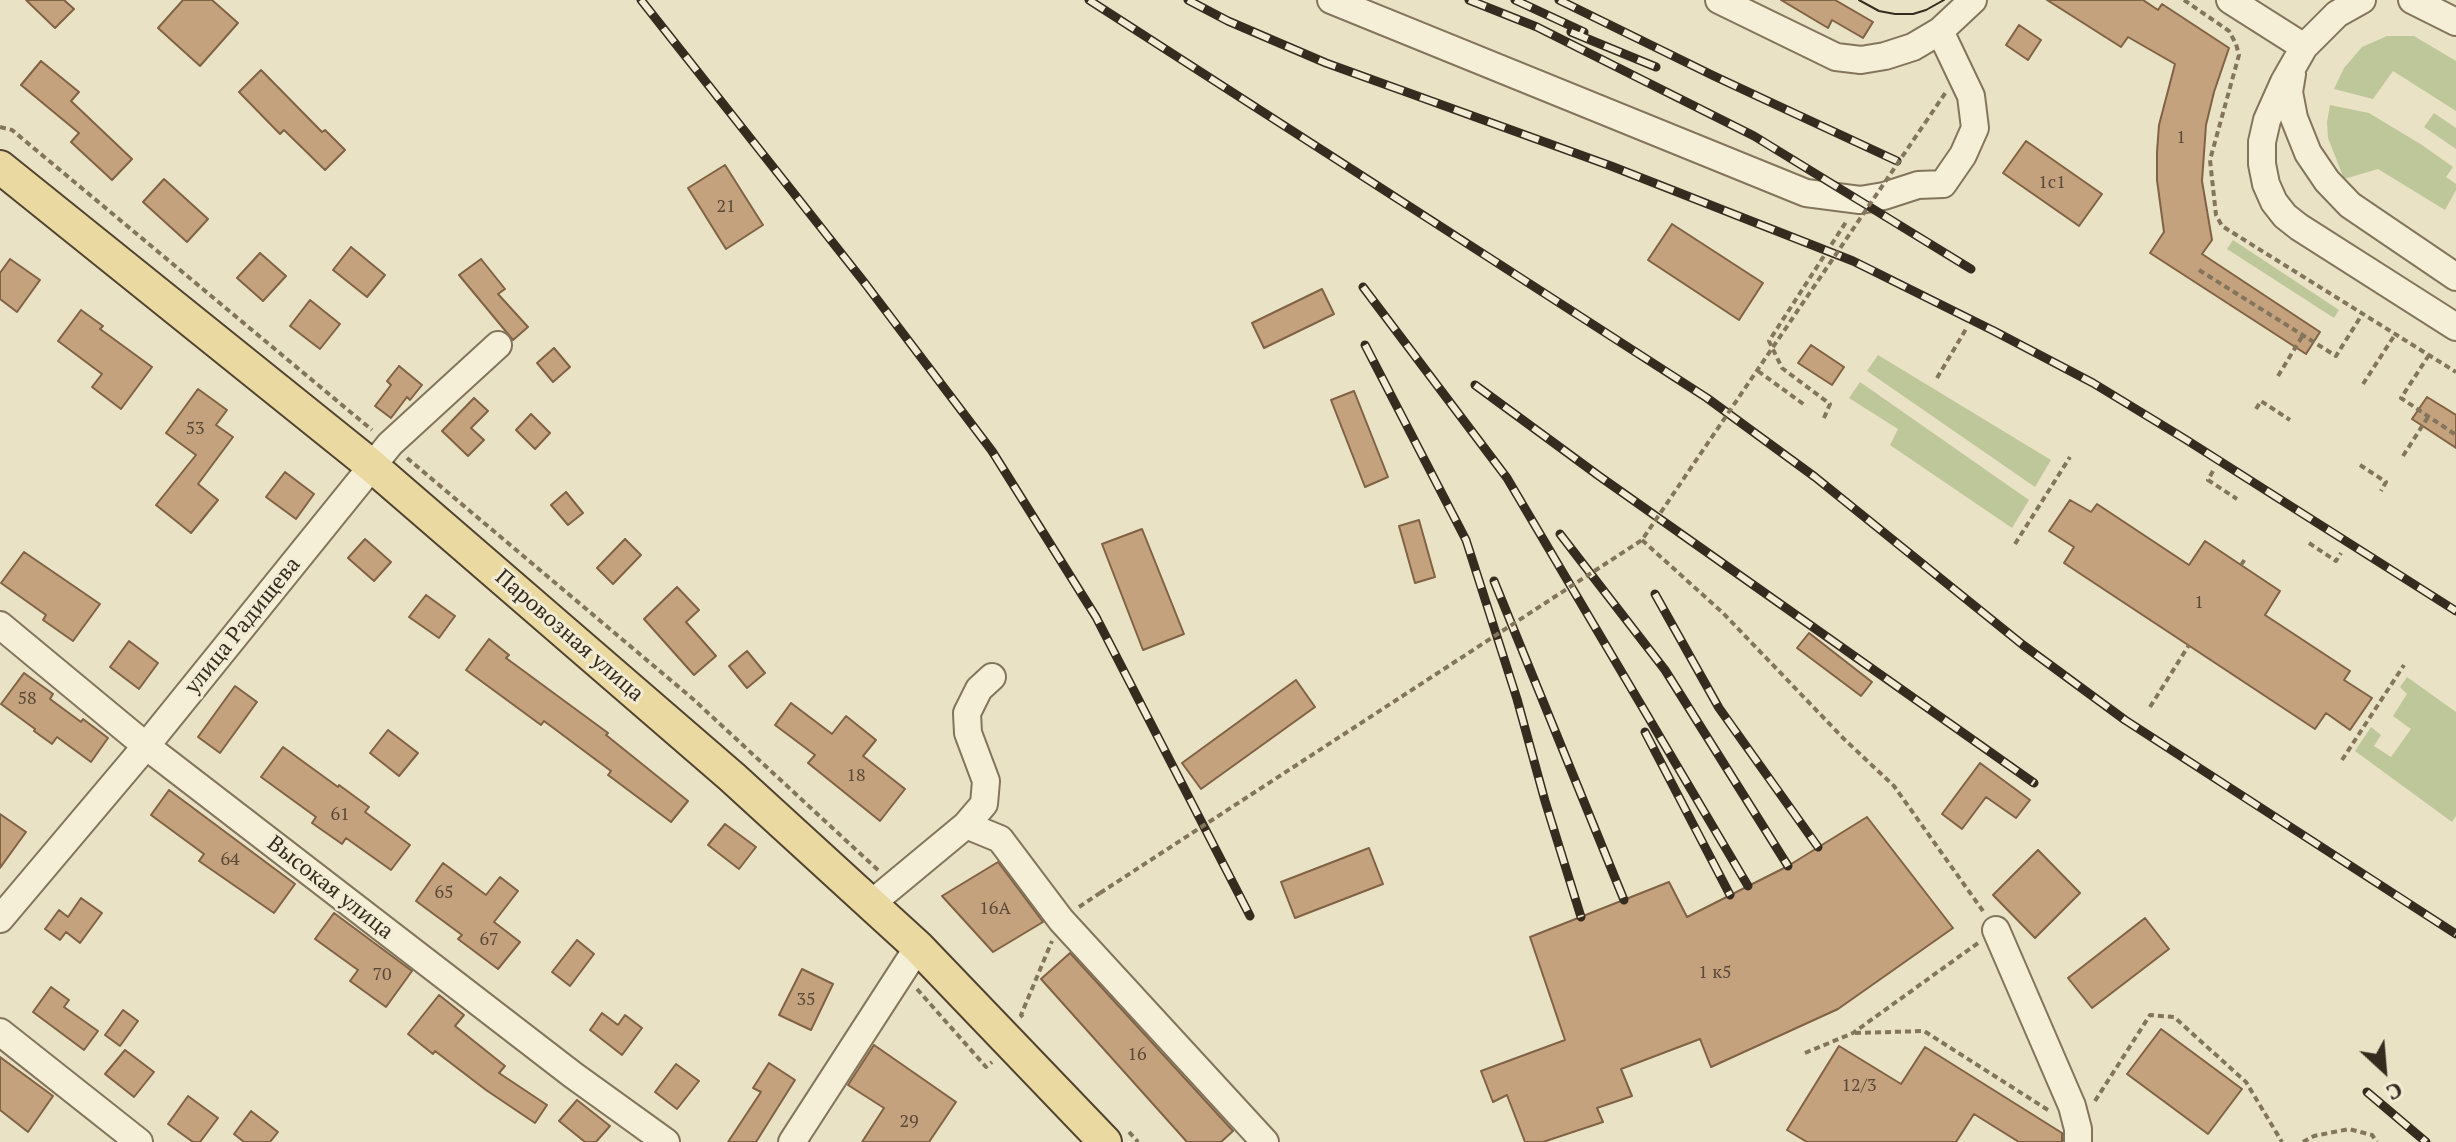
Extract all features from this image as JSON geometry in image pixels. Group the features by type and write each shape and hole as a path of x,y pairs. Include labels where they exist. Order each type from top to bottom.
{"main road":[{"name":"Паровозная улица","path":"0,167 372,466 732,777 872,903 1116,1136"}],"street":[{"path":"1331,0 1806,193 1860,200 1918,185 1943,184 1963,155 1975,128 1971,96 1940,31"},
{"path":"1719,0 1836,57 1861,60 1913,47 1940,31 1973,0"},
{"path":"2230,0 2298,57"},
{"path":"2362,0 2337,14 2298,57 2267,120 2262,142 2266,184 2274,202 2299,227 2456,327"},
{"path":"2412,0 2456,22"},
{"path":"2298,57 2289,92 2294,118 2308,153 2327,181 2350,205 2456,277"},
{"name":"улица Радищева","path":"0,919 146,746 390,444 498,345"},
{"name":"Высокая улица","path":"0,625 146,746 573,1075 666,1142"},
{"path":"872,903 966,825 984,804 986,781 968,733 967,713 979,689 992,677"},
{"path":"966,825 1000,839 1061,920 1265,1142"},
{"path":"1996,930 2072,1106 2078,1136"},
{"path":"792,1142 918,947"},
{"path":"0,1032 139,1142"}],"path":[{"path":"1100,893 1642,540 1940,101"},
{"path":"1824,418 1830,404 1782,368 1769,341 1860,200"},
{"path":"2199,270 2336,356 2363,313"},
{"path":"1937,378 1966,329"},
{"path":"2363,384 2396,333 2456,372"},
{"path":"2278,376 2303,335"},
{"path":"2429,355 2401,398 2456,435"},
{"path":"1758,371 1806,406"},
{"path":"2256,409 2261,401 2290,420"},
{"path":"2403,456 2428,417"},
{"path":"2015,544 2070,457"},
{"path":"2360,465 2386,482 2381,491"},
{"path":"2213,471 2208,480 2237,499"},
{"path":"1642,540 1723,613 1844,739 1894,786 1996,930 1853,1033 1805,1053"},
{"path":"2309,543 2336,561 2341,553"},
{"path":"2241,565 2245,559"},
{"path":"2150,707 2189,645"},
{"path":"2342,760 2404,665"},
{"path":"1028,1022 1021,1015 1061,920"},
{"path":"1853,1033 1924,1031 2078,1136 2150,1015 2174,1017 2246,1082 2282,1142"},
{"path":"2303,1142 2314,1136 2349,1129 2372,1135 2377,1142"},
{"path":"1116,1136 1138,1142"}],"green space":[{"path":"2387,36 2414,36 2456,61 2456,111 2393,71 2373,99 2334,89 2344,68 2362,47"},
{"path":"2330,105 2369,113 2453,167 2446,177 2456,184 2456,190 2445,210 2378,169 2344,179 2328,138"},
{"path":"2434,113 2456,128 2456,149 2424,127"},
{"path":"2233,240 2339,310 2334,318 2227,249"},
{"path":"1878,355 2051,460 2035,487 1867,371"},
{"path":"1860,382 2029,500 2012,528 1890,445 1898,429 1849,398"},
{"path":"2407,677 2456,712 2456,816 2452,822 2355,751 2371,727 2381,735 2374,746 2391,757 2411,729 2393,716 2407,694 2400,687"}],"building":[{"path":"26,0 64,0 74,9 55,28"},
{"path":"183,0 212,0 238,23 200,66 158,28"},
{"path":"1781,0 1835,0 1873,22 1863,38 1832,20 1828,28"},
{"path":"2047,0 2143,0 2158,10 2162,4 2229,48 2206,125 2202,181 2212,240 2202,254 2320,332 2306,354 2150,253 2164,232 2157,180 2157,152 2159,125 2175,64 2128,37 2121,47"},
{"path":"2019,25 2041,40 2028,60 2006,45"},
{"path":"41,61 79,92 71,101 132,159 112,180 71,142 79,133 21,85"},
{"path":"261,70 322,132 325,130 345,150 325,170 284,130 280,134 239,92"},
{"path":"2026,141 2102,194 2079,226 2003,173"},
{"path":"725,165 763,225 726,249 688,188"},
{"path":"164,179 208,219 187,242 143,202"},
{"path":"1672,224 1763,283 1739,320 1648,260"},
{"path":"351,247 385,275 367,297 333,270"},
{"path":"260,253 286,276 263,301 237,278"},
{"path":"10,259 40,280 17,312 0,299 0,273"},
{"path":"481,259 505,289 498,294 528,327 513,340 459,275"},
{"path":"1322,289 1334,314 1264,348 1252,323"},
{"path":"310,300 340,324 320,349 290,326"},
{"path":"81,310 103,326 100,329 152,367 121,409 92,387 102,374 58,341"},
{"path":"1811,345 1844,367 1832,385 1798,363"},
{"path":"554,348 570,367 553,382 537,363"},
{"path":"399,366 422,385 410,400 407,397 391,418 375,406 391,385 387,381"},
{"path":"198,389 227,410 216,425 233,437 198,484 218,500 191,533 156,505 196,455 166,433"},
{"path":"1354,391 1388,477 1365,487 1331,400"},
{"path":"2427,397 2456,415 2456,448 2412,419"},
{"path":"474,398 488,411 471,428 484,440 468,456 442,431"},
{"path":"531,414 550,433 535,449 516,430"},
{"path":"285,472 314,494 296,519 266,497"},
{"path":"566,492 583,513 568,525 551,505"},
{"path":"2070,500 2091,512 2097,504 2189,565 2205,541 2280,591 2265,615 2350,671 2344,680 2372,698 2350,730 2326,713 2315,729 2064,563 2074,547 2049,531"},
{"path":"1419,520 1435,577 1415,583 1399,526"},
{"path":"1142,529 1184,634 1143,650 1102,544"},
{"path":"365,539 391,562 374,581 348,558"},
{"path":"625,539 641,555 613,584 597,568"},
{"path":"24,552 100,604 73,641 43,620 46,615 1,583"},
{"path":"677,587 699,610 686,622 716,656 694,675 644,619"},
{"path":"426,595 455,616 439,638 409,617"},
{"path":"1809,633 1872,682 1861,696 1797,648"},
{"path":"489,639 509,655 506,658 608,733 606,735 688,801 671,822 608,775 611,771 544,721 541,725 466,670"},
{"path":"129,641 158,663 139,689 110,667"},
{"path":"747,651 765,673 747,688 729,666"},
{"path":"24,673 53,694 50,699 108,738 91,762 57,737 52,744 1,704"},
{"path":"1296,680 1315,707 1201,789 1182,763"},
{"path":"235,686 257,702 220,753 198,737"},
{"path":"791,703 832,734 846,716 876,740 863,756 905,789 880,821 808,763 815,755 775,725"},
{"path":"388,730 418,753 399,776 370,753"},
{"path":"283,747 369,807 365,812 410,845 391,870 346,838 342,844 312,823 316,817 261,777"},
{"path":"1980,763 2030,800 2016,818 1986,797 1962,829 1942,814"},
{"path":"169,790 295,884 274,913 199,861 204,854 151,815"},
{"path":"0,814 26,832 0,868"},
{"path":"1867,817 1953,928 1838,1009 1711,1067 1700,1039 1621,1069 1632,1096 1597,1108 1603,1122 1543,1142 1525,1142 1507,1095 1493,1102 1481,1071 1565,1040 1530,937 1669,882 1687,917 1788,866"},
{"path":"725,824 756,847 739,869 708,845"},
{"path":"1369,848 1383,884 1295,918 1281,882"},
{"path":"2038,850 2080,893 2035,938 1993,895"},
{"path":"998,862 1043,922 993,952 942,896"},
{"path":"443,863 486,895 500,877 518,891 494,922 520,942 498,969 458,939 462,935 416,901"},
{"path":"81,898 102,913 80,943 66,932 60,940 45,929 59,910 68,917"},
{"path":"334,913 412,971 386,1007 350,981 358,970 315,939"},
{"path":"2145,918 2169,949 2092,1008 2068,978"},
{"path":"577,940 594,954 570,986 552,972"},
{"path":"1070,953 1233,1131 1221,1142 1187,1142 1041,979"},
{"path":"802,969 833,984 811,1030 779,1015"},
{"path":"51,987 69,1000 64,1007 98,1031 84,1050 33,1012"},
{"path":"439,995 464,1015 455,1026 505,1066 499,1073 547,1105 535,1123 408,1034"},
{"path":"123,1010 138,1021 120,1046 105,1035"},
{"path":"602,1013 618,1025 625,1015 642,1028 622,1055 590,1030"},
{"path":"2161,1029 2242,1089 2208,1134 2127,1074"},
{"path":"874,1045 956,1102 929,1142 862,1142 884,1108 848,1085"},
{"path":"1839,1046 1901,1084 1925,1047 2062,1133 2062,1142 2019,1142 1974,1114 1956,1142 1807,1142 1787,1130"},
{"path":"125,1050 154,1072 134,1097 105,1074"},
{"path":"0,1057 53,1096 28,1132 0,1110"},
{"path":"769,1063 795,1080 756,1142 728,1142 761,1092 753,1088"},
{"path":"676,1064 699,1081 677,1109 655,1092"},
{"path":"188,1096 218,1118 200,1142 193,1142 168,1124"},
{"path":"577,1100 610,1126 596,1142 585,1142 559,1121"},
{"path":"251,1111 278,1132 270,1142 244,1142 234,1134"}],"tram line":[{"path":"1859,0 1879,11 1895,14 1913,14 1944,0"}],"railway":[{"path":"641,0 864,282 992,451 1096,617 1250,916"},
{"path":"1089,0 1707,398 1815,477 2023,645 2125,720 2456,934"},
{"path":"1188,0 1228,21 1326,63 1611,166 1853,261 2093,383 2456,611"},
{"path":"1469,0 1537,27 1754,136 1971,269"},
{"path":"1515,0 1584,32"},
{"path":"1559,0 1897,161"},
{"path":"1571,32 1656,67"},
{"path":"1363,287 1507,478 1748,886"},
{"path":"1365,345 1466,540 1581,917"},
{"path":"1475,385 2034,783"},
{"path":"1560,534 1665,670 1788,866"},
{"path":"1494,581 1624,900"},
{"path":"1655,594 1719,708 1818,847"},
{"path":"1645,732 1730,895"},
{"path":"2367,1092 2426,1142"}]}
